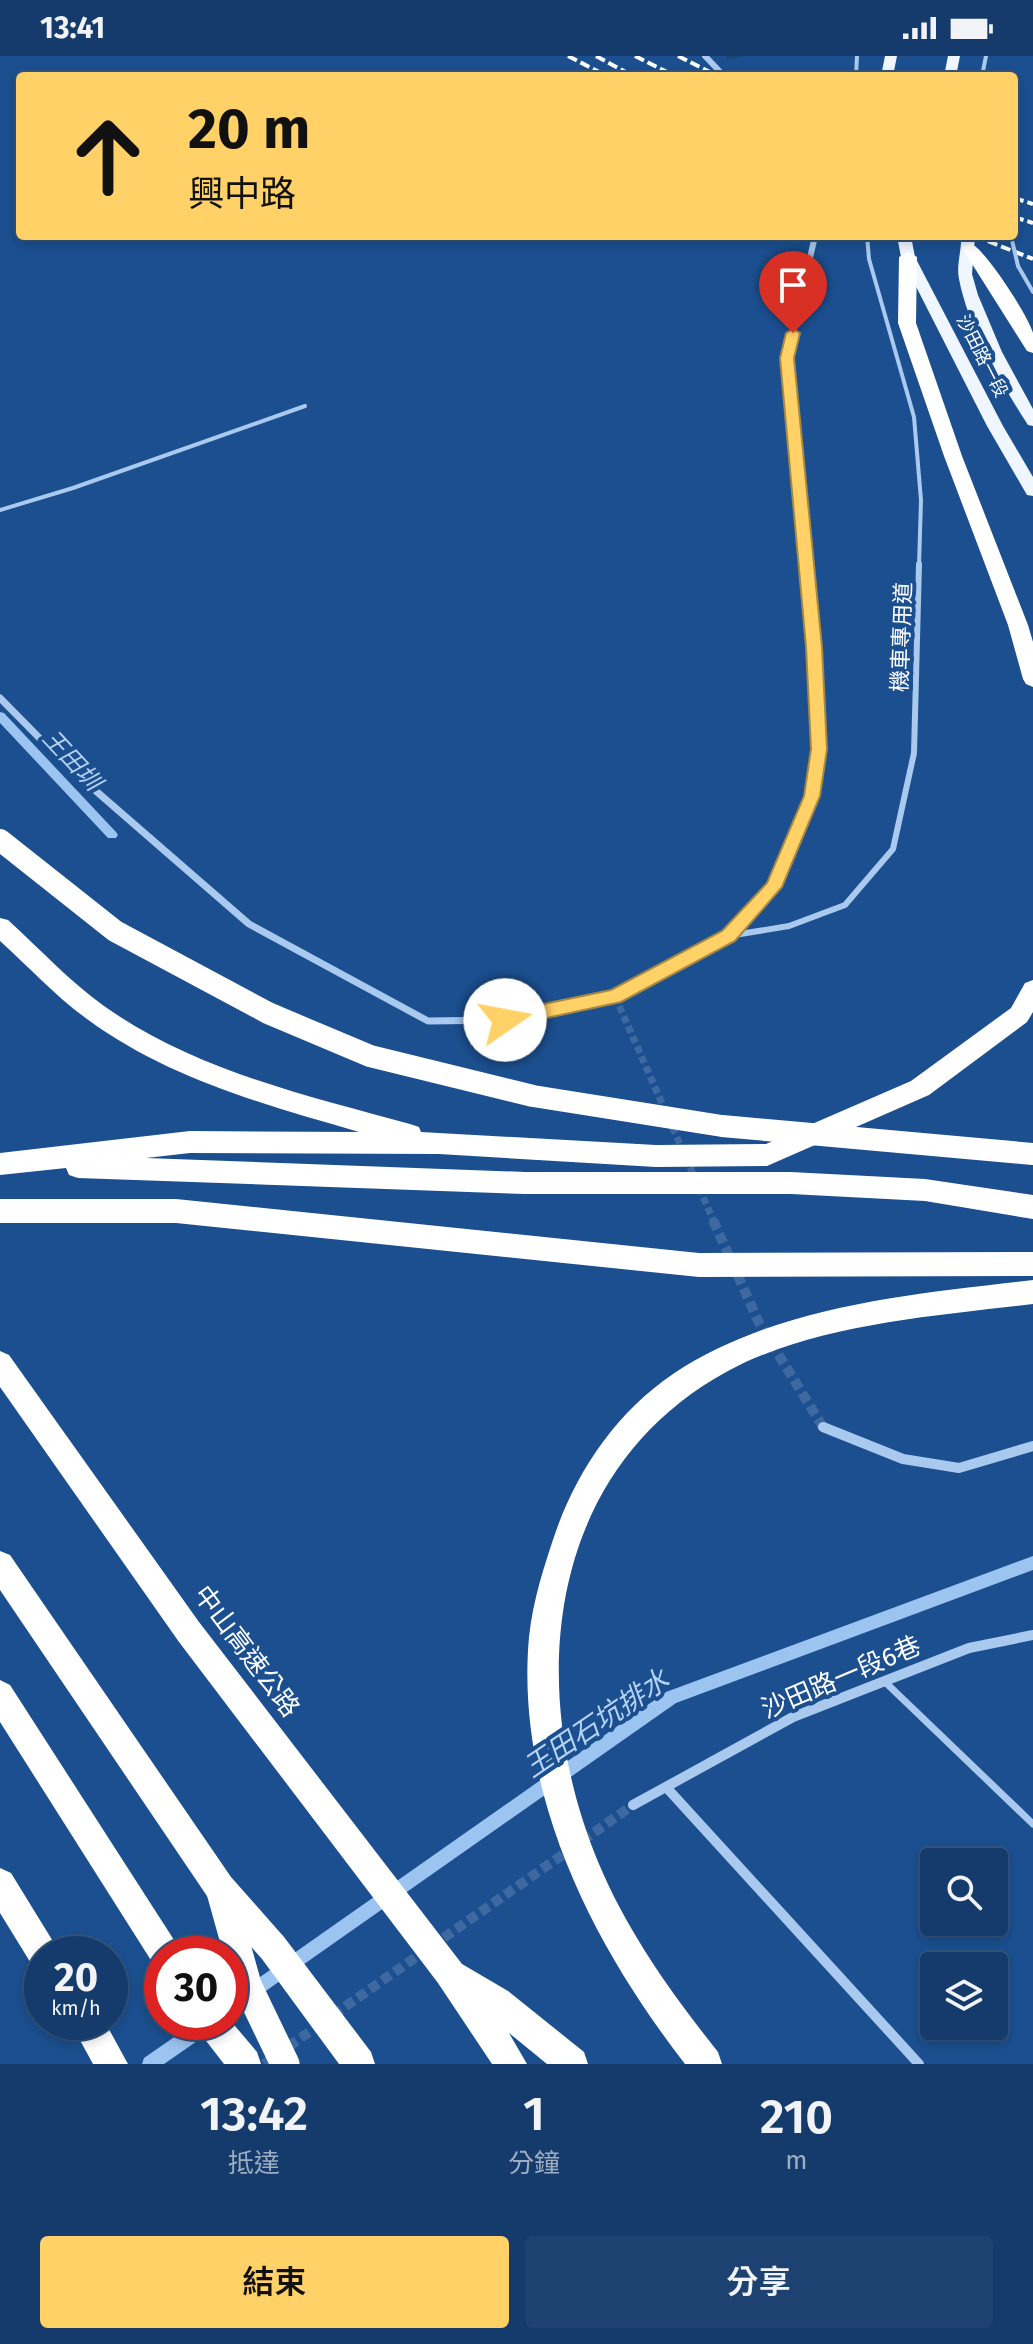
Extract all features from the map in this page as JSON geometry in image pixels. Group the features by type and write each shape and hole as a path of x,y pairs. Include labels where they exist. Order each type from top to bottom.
{"highway":[{"path":"969,242 995,279 1004,301 1033,347"},
{"path":"908,257 907,323 953,456 1018,625 1033,679"},
{"path":"0,840 115,931 268,1013 370,1056 533,1096 722,1126 1033,1154"},
{"path":"0,927 97,1013 150,1045 240,1086 439,1143"},
{"path":"0,1164 190,1142 439,1143 656,1156 767,1155 920,1088 1019,1015 1033,990"},
{"path":"0,1164 525,1183 791,1183 925,1190 1033,1207"},
{"path":"0,1211 176,1211 699,1265 1033,1264"},
{"path":"706,2064 644,1981 598,1898 561,1805 543,1720 542,1637 557,1557 588,1487 630,1429 684,1382 742,1353 828,1323 937,1304 1033,1292"},
{"path":"937,1304 1033,1309"},
{"name":"中山高速公路","path":"0,1364 189,1632 449,1972 511,2064"},
{"path":"0,1565 220,1888 273,1948 359,2064"},
{"path":"0,1695 154,1936"},
{"path":"0,1884 32,1936"},
{"path":"220,1888 247,1985 285,2064"},
{"name":"中山高速公路","path":"449,1972 497,2002 572,2064"},
{"path":"97,2040 110,2062"}],"main road":[{"name":"沙田路一段","path":"905,240 908,257 995,426 1033,491"},
{"name":"沙田路一段","path":"969,242 965,277 984,327 1033,421"}],"street":[{"path":"705,56 720,72"},
{"path":"0,698 66,765 249,924 428,1021 505,1020 615,996 728,936 774,887 812,796 819,749 814,647 787,358 814,240"},
{"path":"823,1427 903,1459 959,1468 1033,1446"},
{"name":"沙田路一段6巷","path":"633,1805 793,1717 969,1648 1033,1635"},
{"path":"666,1787 919,2064"}],"lane":[{"name":"機車專用道","path":"728,936 789,926 845,905 893,849 914,753 921,500 918,458 914,417 869,259 867,240"},
{"path":"1012,240 1018,266 1033,292"},
{"path":"0,510 73,488 305,406"},
{"path":"884,1681 1033,1824"}],"waterway":[{"name":"王田圳","path":"0,716 112,835"},
{"name":"王田石坑排水","path":"248,1995 671,1697 1033,1563"},
{"name":"王田石坑排水","path":"150,2064 184,2040"}],"tunnel":[{"path":"615,996 714,1222"},
{"path":"713,1220 759,1323 823,1427"},
{"path":"582,1841 633,1805"},
{"path":"333,2015 571,1849"},
{"path":"264,2064 322,2023"}],"railway":[{"path":"568,56 599,72"},
{"path":"596,56 626,72"},
{"path":"635,56 667,72"},
{"path":"678,56 710,72"},
{"path":"1018,199 1033,204"},
{"path":"1018,218 1033,223"},
{"path":"985,240 1033,259"}],"route":[{"path":"505,1020 615,996 728,936 774,887 812,796 819,749 814,647 787,358 793,333"}]}
